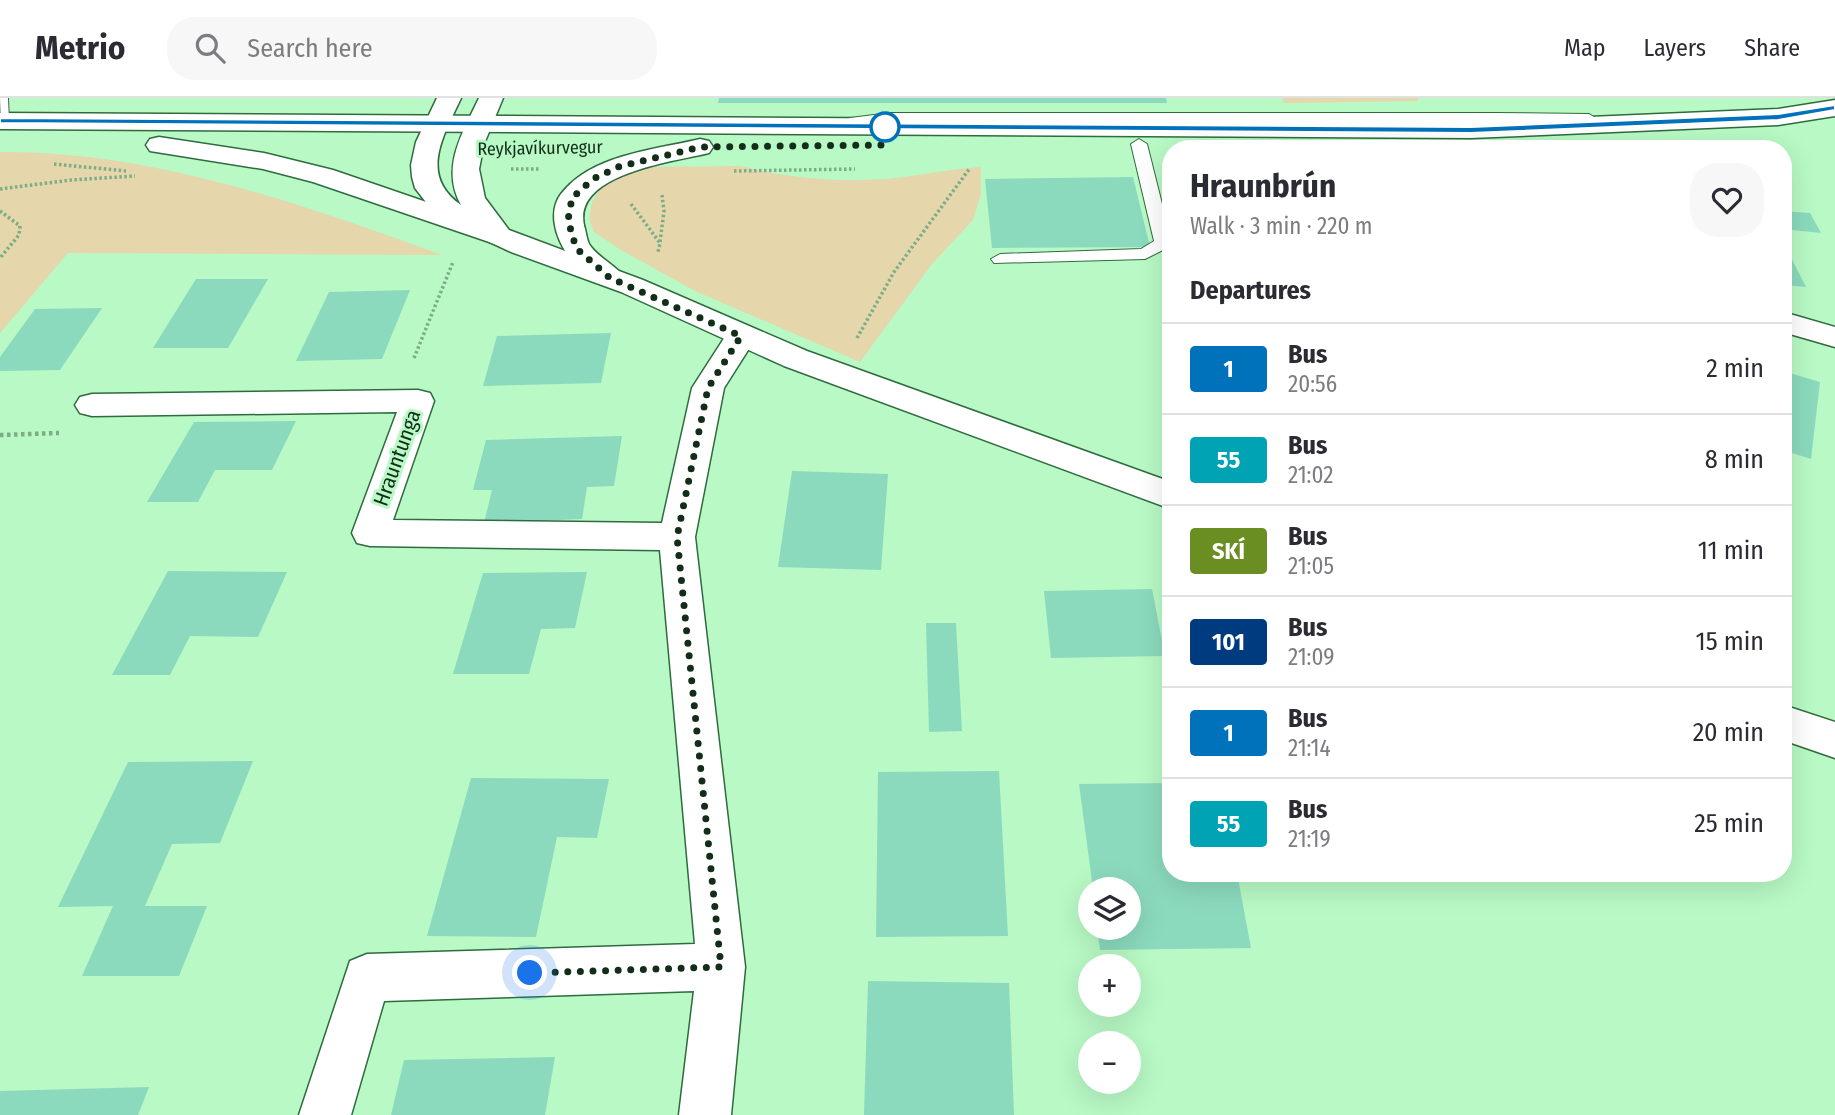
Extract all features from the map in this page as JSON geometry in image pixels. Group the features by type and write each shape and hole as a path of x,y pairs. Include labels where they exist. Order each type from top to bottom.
{"main road":[{"path":"350,135 411,98"},
{"path":"449,98 422,140 424,170 429,188 443,207 498,236"},
{"path":"491,98 475,137 466,169 468,192 498,236"},
{"path":"537,98 568,112 615,126"},
{"name":"Reykjavíkurvegur","path":"0,121 422,140 615,126 1471,130 1778,117 1835,108"},
{"name":"Reykjavíkurvegur","path":"1618,140 1835,131"},
{"name":"Reykjavíkurvegur","path":"0,144 159,145 350,135"},
{"name":"Reykjavíkurvegur","path":"475,137 700,147 1162,144"},
{"path":"159,145 264,161 323,176 498,236 620,281 757,342 1162,493"},
{"path":"620,281 576,248 568,220 572,198 593,179 618,167 700,147"},
{"path":"1792,325 1835,337"},
{"path":"705,1115 721,967 677,537 708,388 757,342"},
{"name":"Hrauntunga","path":"92,405 418,401 370,533 677,537"},
{"path":"1792,725 1835,740"},
{"path":"326,1115 367,978 721,967"}],"lane":[{"path":"0,121 1,98"},
{"path":"1139,144 1162,239"},
{"path":"1000,259 1145,254 1162,244"}],"path":[{"path":"757,342 853,344 894,272 977,158"},
{"path":"0,189 138,174 46,164"},
{"path":"620,281 657,253 664,211 662,193"},
{"path":"630,203 660,243"},
{"path":"0,211 20,226 19,235 0,258"},
{"path":"397,401 454,261"}],"shaded area":[{"path":"1282,98 1418,98 1418,101 1284,103"},
{"path":"0,152 114,160 226,184 335,217 442,255 68,253 0,333"},
{"path":"740,166 776,174 848,180 885,179 981,167 981,194 973,220 932,264 860,362 695,291 594,232 589,219 592,202 600,189 626,173 651,167"}],"building":[{"path":"719,98 1166,98 1167,103 718,103"},
{"path":"1133,177 1150,247 992,248 985,179"},
{"path":"1792,212 1810,213 1821,233 1792,230"},
{"path":"1792,260 1806,287 1792,286"},
{"path":"196,279 268,279 228,348 153,348"},
{"path":"410,290 382,359 296,361 329,292"},
{"path":"102,308 60,370 0,371 0,357 35,309"},
{"path":"611,333 601,383 483,386 497,336"},
{"path":"1792,374 1820,382 1811,459 1792,453"},
{"path":"296,421 272,470 215,470 198,502 147,502 194,422"},
{"path":"622,436 614,486 587,487 582,519 484,523 492,490 473,490 486,440"},
{"path":"792,471 888,474 881,570 778,567"},
{"path":"168,571 287,572 258,637 190,636 170,675 112,675"},
{"path":"587,572 575,628 541,629 529,674 453,674 483,573"},
{"path":"1152,589 1162,641 1162,656 1051,658 1044,591"},
{"path":"926,623 956,623 962,731 929,732"},
{"path":"253,761 220,843 172,844 145,906 207,906 179,976 82,976 113,906 58,907 128,762"},
{"path":"999,771 1008,936 876,937 878,772"},
{"path":"471,778 609,779 597,838 557,837 536,937 427,936"},
{"path":"1162,783 1162,882 1239,882 1251,948 1100,950 1099,940 1141,940 1141,877 1091,877 1079,784"},
{"path":"868,981 1009,983 1014,1115 864,1115"},
{"path":"555,1057 545,1115 391,1115 404,1060"},
{"path":"149,1087 138,1115 0,1115 0,1091"}],"bus line":[{"name":"1","path":"0,121 1471,130 1778,117 1835,108"}],"route":[{"path":"530,973 721,967 677,537 708,388 741,336 610,278 576,248 568,220 572,198 593,179 618,167 650,158 700,147 881,145 885,127"}]}
